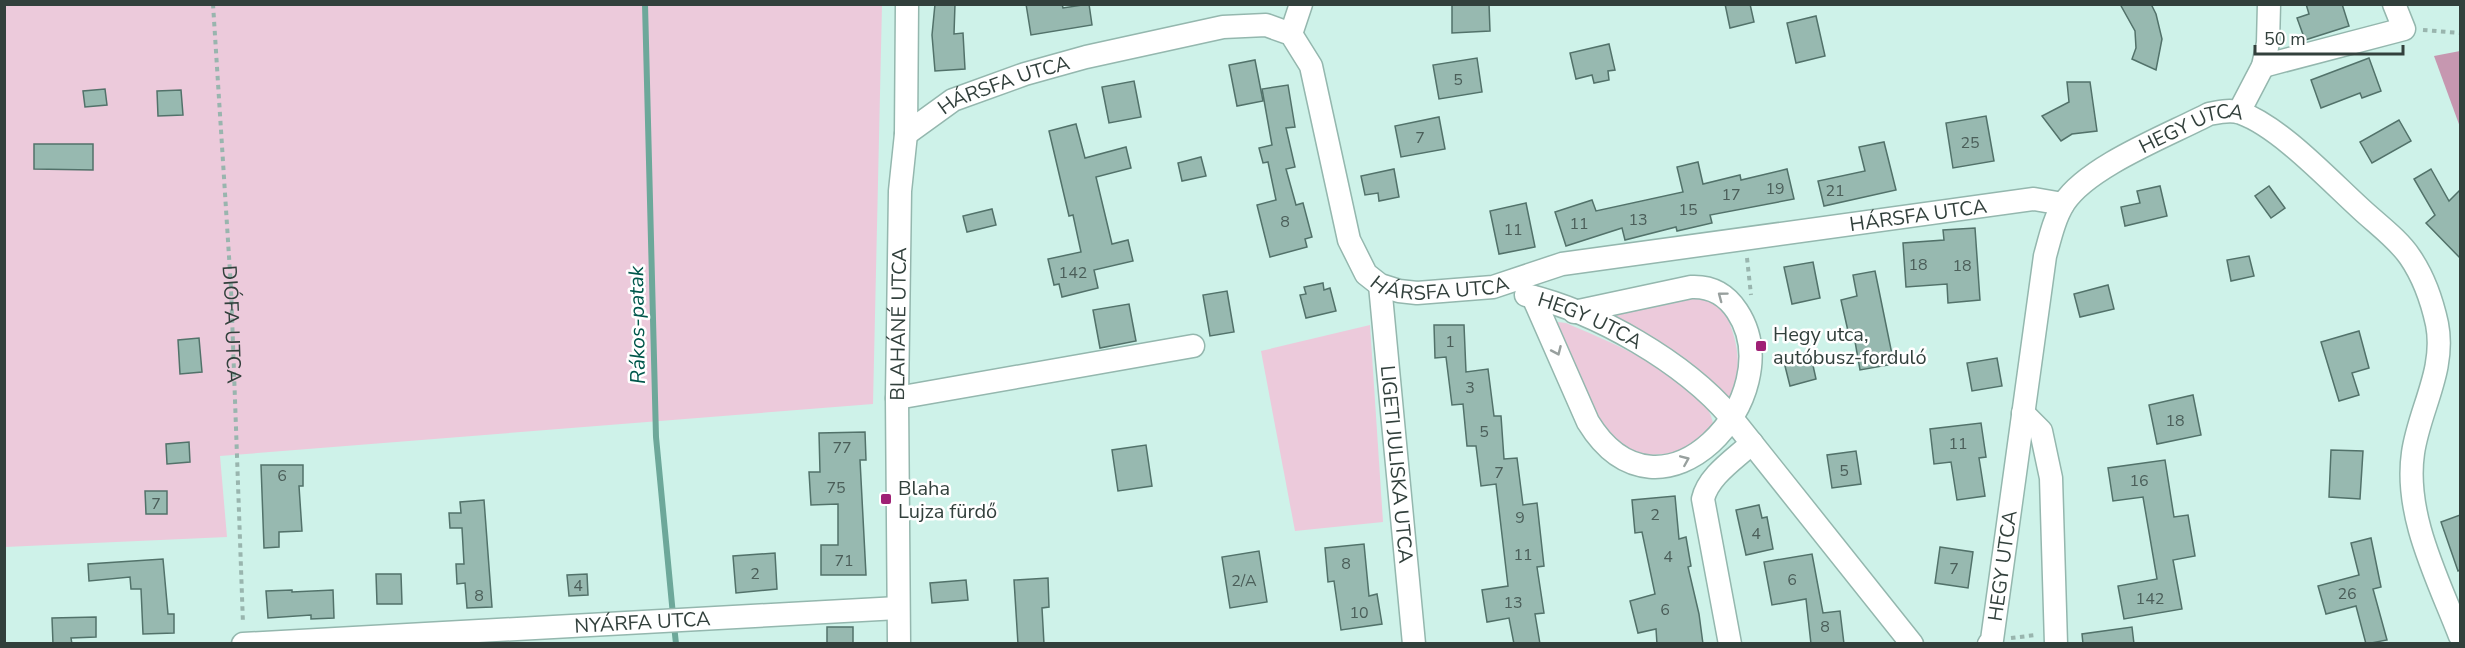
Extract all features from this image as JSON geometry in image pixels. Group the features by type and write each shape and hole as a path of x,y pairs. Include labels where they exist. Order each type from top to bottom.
{"street":[{"name":"BLAHÁNÉ UTCA","path":"899,644 897,398 900,191 906,134 907,4"},
{"path":"1291,34 1301,4"},
{"path":"2239,112 2263,66 2268,43 2269,4"},
{"path":"2263,66 2404,29 2394,4"},
{"name":"HÁRSFA UTCA","path":"906,134 953,100 1025,74 1086,57 1240,25 1266,25 1291,34 1311,66 1349,240 1366,274 1380,285 1399,291 1417,293 1493,287 1562,264 1672,246 2034,199 2063,204"},
{"name":"HEGY UTCA","path":"1991,642 2045,256 2053,225 2063,204 2083,183 2100,170 2209,114 2239,112 2254,119 2298,152 2390,236 2409,255 2420,273 2437,326 2437,355 2436,375 2413,451 2410,487 2428,556 2460,636"},
{"name":"LIGETI JULISKA UTCA","path":"1380,285 1414,644"},
{"path":"1533,297 1588,422 1599,441 1617,456 1647,468 1679,463 1694,456 1713,441 1744,395 1749,373 1751,345 1742,318 1722,294 1708,286 1691,287 1574,312"},
{"name":"HEGY UTCA","path":"1493,287 1533,297 1574,312 1641,344 1674,364 1701,385 1731,417 1912,644"},
{"path":"897,398 1193,346"},
{"path":"2023,413 2041,431 2051,478 2056,638"},
{"path":"1730,644 1703,499 1705,488 1752,443"},
{"name":"NYÁRFA UTCA","path":"243,643 898,608"}],"path":[{"name":"DIÓFA UTCA","path":"213,4 231,288 243,643"},
{"path":"2404,29 2460,33"},
{"path":"1991,642 2056,638"}],"shaded area":[{"path":"4,5 882,5 873,404 220,456 227,537 5,547"},
{"path":"2460,51 2460,127 2434,56"},
{"path":"1698,293 1722,305 1737,348 1738,370 1734,395 1726,400 1607,312"},
{"path":"1558,322 1566,323 1603,339 1652,363 1694,393 1707,408 1713,424 1701,437 1677,453 1638,456 1602,434 1555,326"},
{"path":"1370,325 1383,522 1295,531 1261,351"}],"building":[{"path":"935,4 955,4 954,34 963,33 965,69 935,71 932,35"},
{"path":"1026,4 1062,4 1063,8 1089,4 1092,25 1031,35"},
{"path":"1452,4 1489,4 1490,31 1452,33"},
{"path":"1725,4 1750,4 1754,22 1730,28"},
{"path":"2120,4 2151,4 2162,39 2156,70 2132,59 2136,48 2135,31"},
{"path":"2306,4 2342,4 2349,26 2305,40 2297,18 2309,14"},
{"path":"1816,16 1825,56 1796,63 1787,23"},
{"path":"1609,44 1615,70 1608,71 1609,80 1594,83 1592,75 1576,79 1570,53"},
{"path":"1477,58 1482,92 1439,99 1433,65"},
{"path":"2369,58 2381,91 2362,98 2360,93 2321,108 2311,80"},
{"path":"1255,60 1263,101 1237,106 1229,65"},
{"path":"1134,81 1141,117 1109,123 1102,87"},
{"path":"2067,82 2090,82 2097,131 2072,134 2061,141 2042,116 2069,102"},
{"path":"1288,85 1295,127 1286,128 1295,167 1286,169 1296,205 1303,203 1312,237 1305,239 1307,247 1270,257 1257,205 1276,200 1268,162 1263,163 1259,148 1272,145 1262,89"},
{"path":"105,89 107,105 85,107 83,91"},
{"path":"181,90 183,115 158,116 157,91"},
{"path":"1986,116 1994,161 1953,168 1946,123"},
{"path":"1439,117 1445,149 1401,157 1395,126"},
{"path":"2399,120 2411,141 2372,163 2360,142"},
{"path":"1076,124 1085,158 1126,147 1131,168 1096,177 1112,244 1128,240 1133,261 1094,270 1098,288 1062,297 1059,284 1054,285 1048,259 1081,252 1073,215 1069,216 1049,131"},
{"path":"1884,142 1896,190 1824,206 1818,181 1865,171 1859,147"},
{"path":"34,144 93,144 93,170 34,169"},
{"path":"1201,157 1206,176 1182,181 1178,163"},
{"path":"1698,162 1703,184 1740,175 1741,180 1787,169 1794,199 1710,215 1712,223 1677,231 1676,227 1625,240 1622,228 1566,246 1555,212 1592,200 1596,211 1683,192 1677,167"},
{"path":"1394,169 1399,197 1379,201 1378,193 1365,195 1361,176"},
{"path":"2431,169 2449,201 2460,190 2460,258 2426,223 2435,215 2414,179"},
{"path":"2160,186 2167,216 2125,226 2121,207 2140,203 2137,191"},
{"path":"2269,186 2285,208 2271,218 2255,196"},
{"path":"1526,203 1535,247 1499,254 1490,211"},
{"path":"992,209 996,225 967,232 963,216"},
{"path":"1975,228 1980,300 1948,303 1947,284 1906,287 1903,243 1944,240 1943,230"},
{"path":"2249,256 2254,276 2231,281 2227,260"},
{"path":"1813,262 1820,298 1792,304 1784,267"},
{"path":"1875,271 1894,364 1860,370 1853,330 1848,331 1841,300 1857,296 1853,275"},
{"path":"1323,283 1324,290 1330,288 1336,311 1306,318 1300,295 1306,294 1304,287"},
{"path":"2108,285 2114,309 2080,317 2074,294"},
{"path":"1227,291 1234,332 1210,336 1203,295"},
{"path":"1129,304 1136,341 1100,348 1093,310"},
{"path":"1434,325 1464,325 1466,372 1488,369 1494,416 1501,416 1504,459 1517,458 1523,505 1537,503 1544,566 1537,567 1544,613 1535,614 1540,644 1514,644 1509,618 1487,622 1482,590 1508,586 1496,484 1481,486 1476,446 1467,446 1463,404 1452,405 1446,357 1435,358"},
{"path":"2359,331 2369,368 2352,373 2359,395 2339,401 2321,342"},
{"path":"199,338 202,372 180,374 178,340"},
{"path":"1810,352 1816,379 1790,386 1783,358"},
{"path":"1997,358 2002,386 1972,391 1967,363"},
{"path":"2193,395 2201,435 2157,444 2149,405"},
{"path":"1981,423 1986,457 1979,458 1985,496 1957,500 1951,462 1934,464 1930,429"},
{"path":"865,432 866,460 860,460 866,575 821,575 821,545 838,545 838,504 811,505 809,472 820,472 819,433"},
{"path":"189,442 190,462 167,464 166,444"},
{"path":"1146,445 1152,486 1118,491 1112,450"},
{"path":"2331,450 2363,451 2360,499 2329,497"},
{"path":"1856,451 1861,484 1832,488 1827,455"},
{"path":"2165,460 2174,517 2188,515 2195,556 2173,560 2182,609 2124,619 2118,586 2157,579 2143,497 2113,501 2108,468"},
{"path":"261,465 303,465 303,486 299,486 302,531 279,532 279,547 264,548"},
{"path":"145,491 167,491 167,514 146,514"},
{"path":"1675,496 1679,539 1686,537 1691,566 1688,567 1699,614 1703,644 1657,644 1656,629 1638,633 1630,601 1655,594 1642,532 1635,533 1632,500"},
{"path":"484,500 492,607 467,608 465,583 457,584 456,564 464,564 462,528 450,528 449,513 461,513 460,502"},
{"path":"1759,505 1762,518 1767,517 1773,549 1746,555 1736,510"},
{"path":"2460,515 2460,570 2458,571 2441,522"},
{"path":"2371,538 2381,587 2373,589 2387,640 2366,644 2356,606 2326,614 2318,586 2359,575 2351,543"},
{"path":"1364,544 1369,596 1377,594 1382,624 1341,630 1334,581 1328,582 1325,548"},
{"path":"1940,547 1973,552 1968,588 1935,583"},
{"path":"1259,551 1267,602 1230,608 1222,557"},
{"path":"775,553 777,589 736,593 733,556"},
{"path":"1812,554 1823,613 1840,611 1844,644 1811,644 1806,599 1772,605 1764,562"},
{"path":"163,559 168,614 174,614 174,633 143,634 141,589 131,589 130,577 89,581 88,564"},
{"path":"376,574 401,574 402,604 377,604"},
{"path":"587,574 588,595 569,596 567,575"},
{"path":"1048,578 1049,607 1042,608 1044,644 1018,644 1014,580"},
{"path":"966,580 968,600 932,603 930,583"},
{"path":"292,590 292,592 333,590 334,618 311,619 311,615 268,618 266,591"},
{"path":"96,617 96,637 71,638 72,644 53,644 52,618"},
{"path":"827,627 853,627 853,644 827,644"},
{"path":"2132,627 2134,644 2083,644 2082,634"}],"waterway":[{"name":"Rákos-patak","path":"645,4 656,437 673,615"},
{"name":"Rákos-patak","path":"674,625 676,644"}],"place":[{"name":"Hegy utca, autóbusz-forduló","path":"1761,346"},
{"name":"Blaha Lujza fürdő","path":"886,499"}]}
